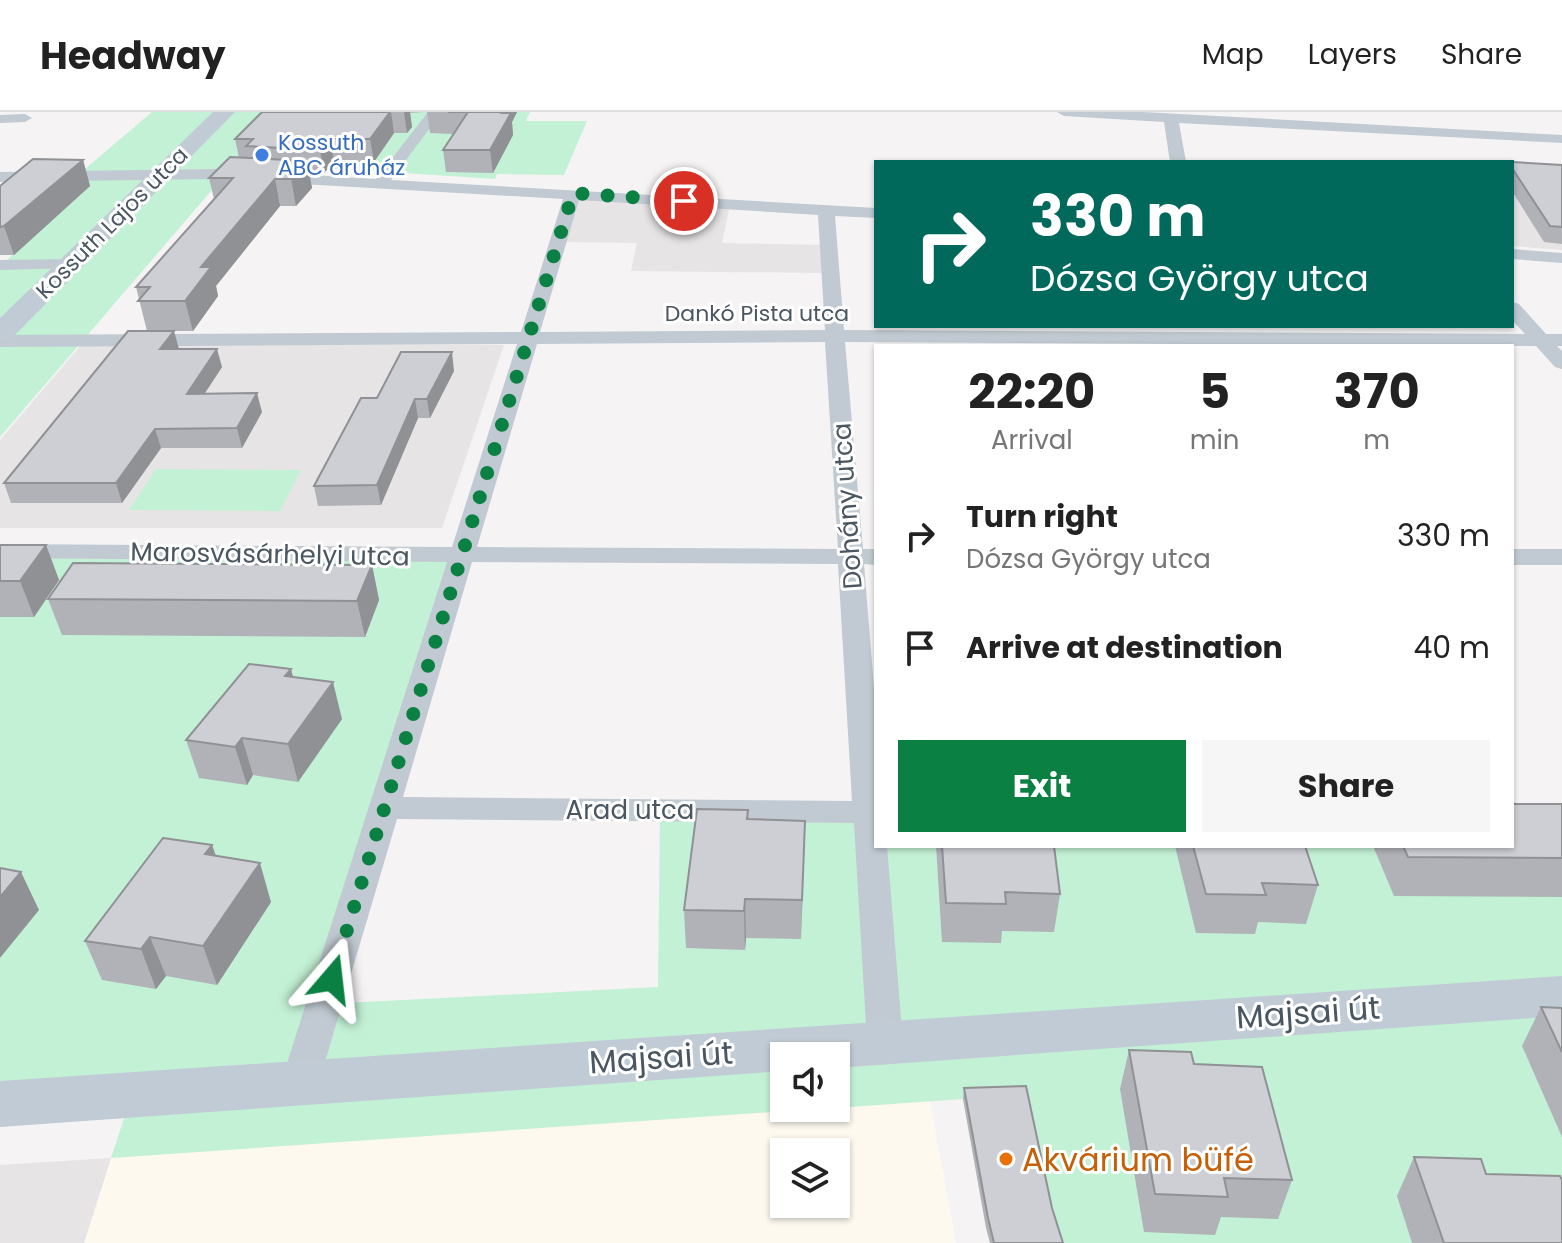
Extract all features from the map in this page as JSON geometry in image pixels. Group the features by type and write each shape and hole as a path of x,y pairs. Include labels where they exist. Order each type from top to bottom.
{"main road":[{"name":"Kossuth Lajos utca","path":"0,334 225,112"},
{"name":"Majsai út","path":"0,1104 1562,996"}],"street":[{"path":"1064,112 1562,139"},
{"path":"382,181 426,117"},
{"path":"0,119 25,118"},
{"path":"1171,118 1178,160"},
{"path":"0,177 162,174 382,181 874,213"},
{"path":"300,1082 573,193"},
{"name":"Dohány utca","path":"826,210 874,847"},
{"path":"1514,254 1562,258"},
{"path":"0,265 71,264"},
{"path":"1514,310 1562,363"},
{"name":"Dankó Pista utca","path":"0,341 834,336 1562,340"},
{"name":"Marosvásárhelyi utca","path":"0,551 462,557 874,557"},
{"path":"1514,557 1562,557"},
{"name":"Arad utca","path":"384,808 872,812"},
{"name":"Dohány utca","path":"874,848 885,1042"}],"shaded area":[{"path":"1514,174 1562,177 1562,250 1514,246"},
{"path":"578,196 730,205 722,243 823,245 824,273 631,271 637,243 563,242"},
{"path":"81,345 504,345 442,528 0,528 0,440"},
{"path":"930,1101 956,1243 84,1243 111,1158 770,1112 770,1122 850,1122 850,1107"},
{"path":"111,1158 84,1243 0,1243 0,1165"}],"green space":[{"path":"152,112 530,112 526,121 587,121 564,175 497,174 495,179 236,162 0,437 0,266 89,186 65,186"},
{"path":"156,469 301,470 280,511 129,510"},
{"path":"0,551 461,557 325,1004 658,987 660,811 869,813 874,848 1514,848 1514,845 1562,818 1562,1243 990,1243 963,1099 850,1107 850,1042 770,1042 770,1112 111,1158 131,1097 0,1102"}],"building":[{"path":"262,112 390,112 370,139 330,139 320,150 246,146 253,139 235,139"},
{"path":"468,112 511,113 490,150 443,150"},
{"path":"230,157 307,161 291,179 275,179 201,267 211,267 185,301 138,301 150,287 136,287 233,178 209,178"},
{"path":"33,159 83,160 0,227 0,186"},
{"path":"1514,162 1562,165 1562,227 1550,226 1514,171"},
{"path":"128,331 174,331 160,349 217,349 187,394 257,393 237,428 155,429 116,483 4,483"},
{"path":"401,352 452,352 427,399 415,399 377,485 314,486 361,398 377,398"},
{"path":"0,545 46,545 20,581 0,581"},
{"path":"73,563 372,565 357,601 48,599"},
{"path":"249,664 291,669 285,676 333,682 288,744 242,738 235,747 186,740"},
{"path":"1514,804 1562,804 1562,858 1408,857 1404,848 1514,848"},
{"path":"697,809 748,810 747,819 805,821 802,900 745,899 744,911 684,910"},
{"path":"163,838 212,845 205,854 260,863 203,946 150,937 141,949 85,941"},
{"path":"942,848 1054,848 1060,894 1005,892 1006,904 946,903"},
{"path":"1194,848 1306,848 1318,885 1262,883 1266,895 1206,894"},
{"path":"0,868 21,872 0,897"},
{"path":"1541,1007 1562,1008 1562,1052"},
{"path":"1129,1050 1191,1052 1194,1064 1262,1067 1292,1180 1224,1178 1228,1197 1155,1194"},
{"name":"Akvárium büfé","path":"1026,1086 1052,1208 1063,1243 994,1243 988,1218 964,1088"},
{"path":"1414,1157 1481,1159 1486,1174 1560,1176 1562,1243 1444,1243"}],"place":[{"name":"Kossuth ABC áruház","path":"262,155"},
{"name":"Akvárium büfé","path":"1006,1159"}],"route":[{"path":"332,979 573,193 684,201"}]}
